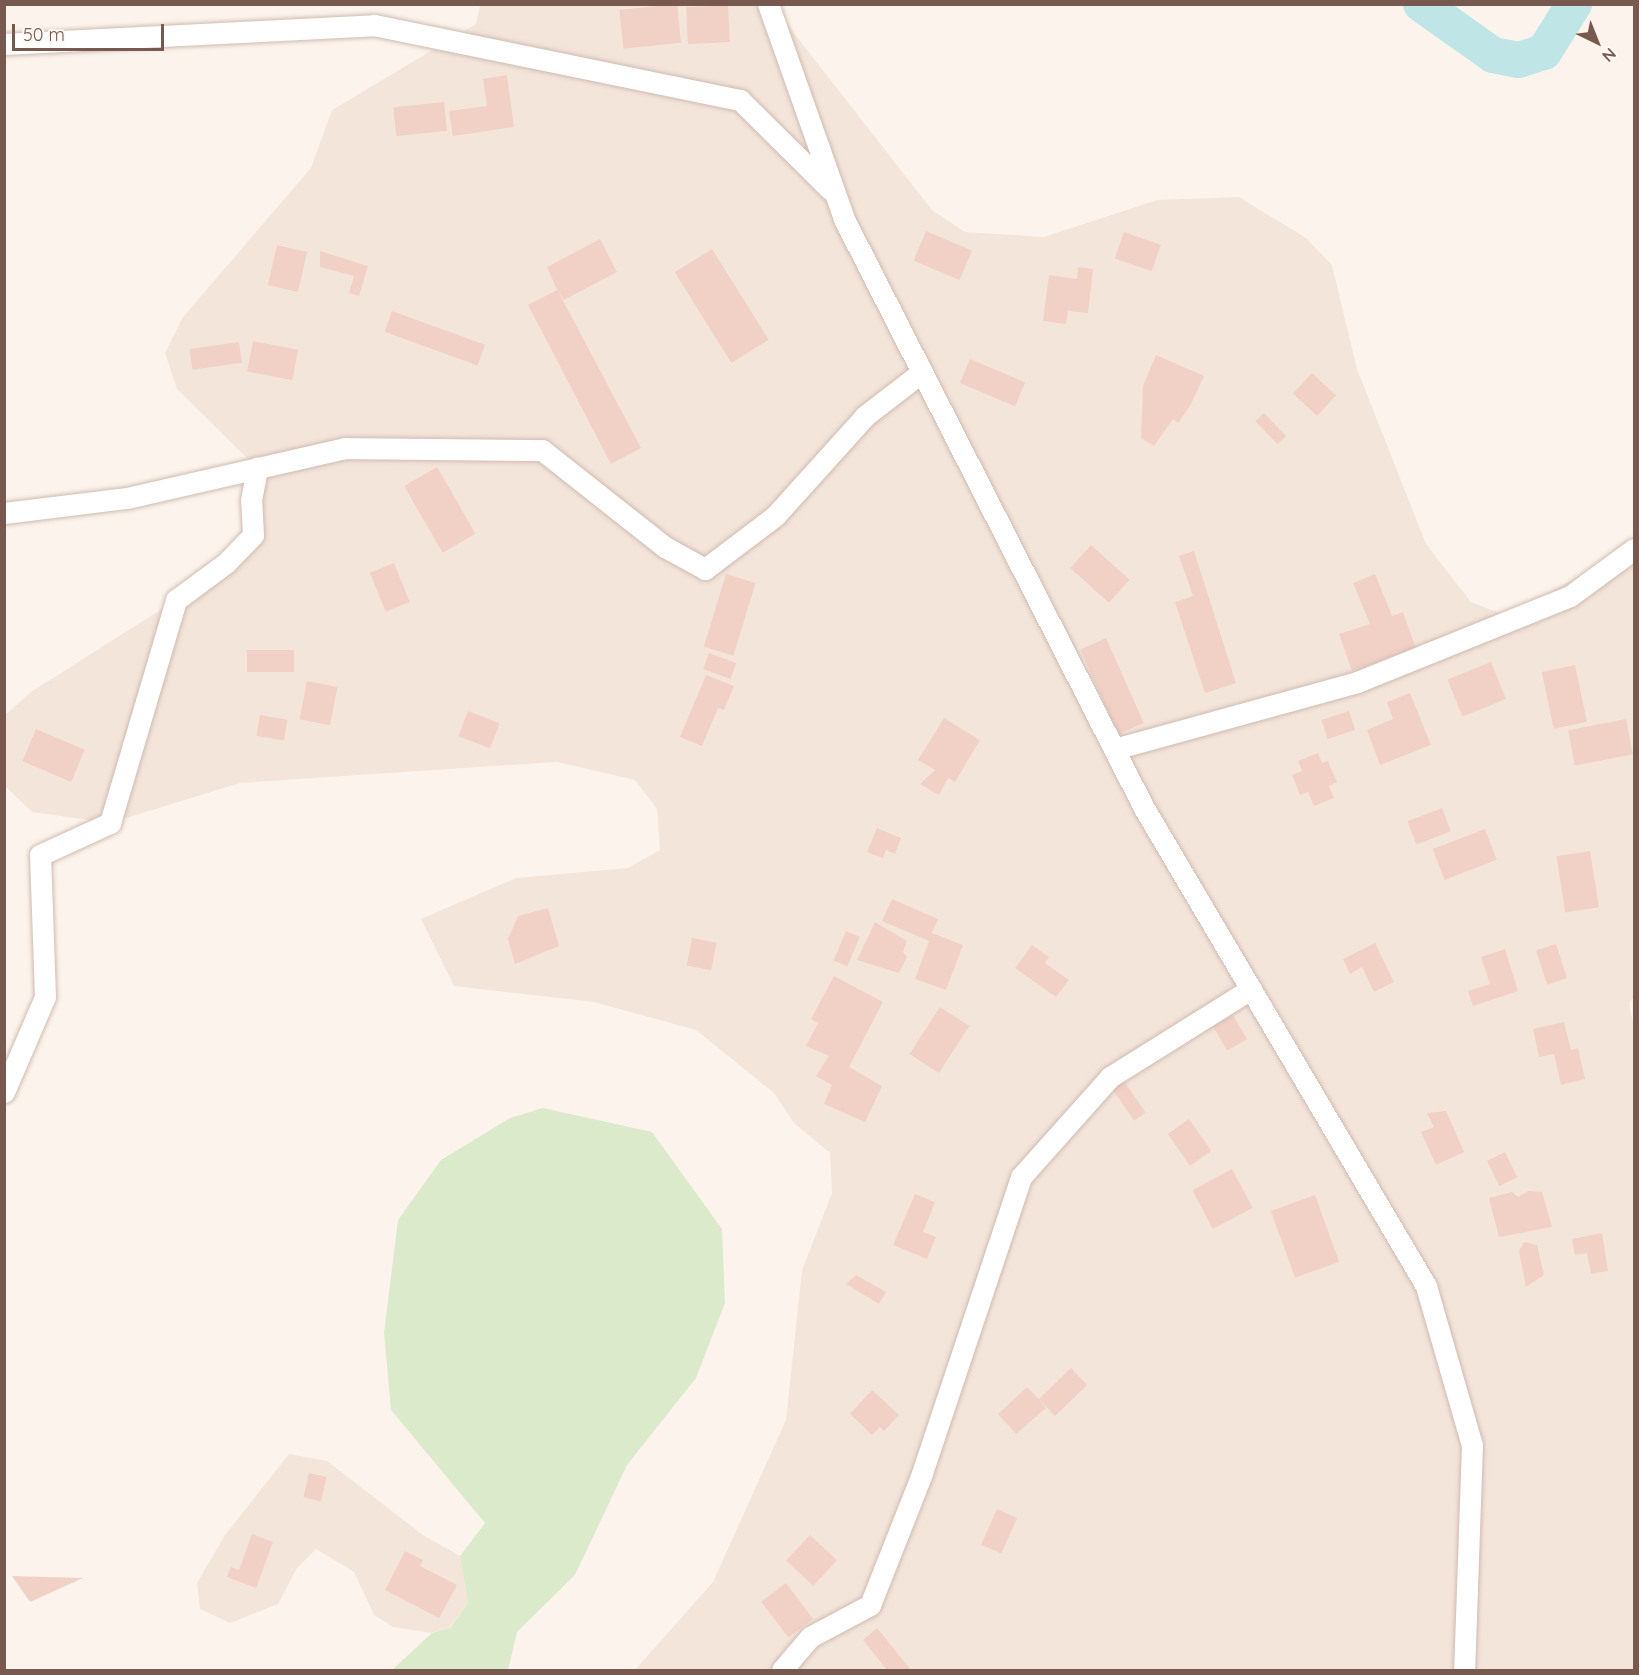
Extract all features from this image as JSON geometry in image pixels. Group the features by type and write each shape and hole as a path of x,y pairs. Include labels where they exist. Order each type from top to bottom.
{"street":[{"path":"768,4 835,194 922,372 1144,808 1426,1286 1472,1445 1464,1671"},
{"path":"4,44 374,25 740,100 835,194"},
{"path":"4,513 126,498 345,448 542,450 664,547 705,569 775,516 865,416 922,372"},
{"path":"4,1092 45,998 40,855 110,823 176,600 226,563 253,535 251,500 257,468"},
{"path":"1114,749 1357,682 1570,596 1635,549"},
{"path":"783,1671 810,1636 870,1605 921,1476 1021,1177 1110,1077 1251,988"}],"shaded area":[{"path":"480,5 772,5 932,210 965,232 1044,237 1157,200 1239,197 1306,238 1332,265 1357,369 1426,544 1471,602 1505,615 1634,548 1634,997 1629,1003 1634,1028 1634,1670 635,1670 713,1582 786,1420 802,1270 832,1193 830,1153 794,1123 774,1093 696,1030 594,1002 454,986 421,919 516,878 628,868 660,850 657,809 635,780 557,762 240,783 110,823 32,812 6,787 5,715 31,692 176,600 253,535 257,468 177,389 165,353 183,317 311,168 332,110 476,24"},
{"path":"289,1454 327,1461 423,1535 460,1556 468,1603 449,1628 432,1633 393,1627 374,1615 354,1572 316,1549 297,1568 278,1604 230,1623 200,1609 197,1583 225,1535"}],"green space":[{"path":"543,1108 652,1132 722,1229 725,1303 696,1378 627,1465 575,1575 517,1632 508,1670 392,1670 432,1633 450,1628 468,1603 460,1556 485,1523 391,1410 384,1333 398,1220 441,1160 510,1118"}],"building":[{"path":"677,4 681,43 623,49 619,10"},
{"path":"728,5 730,42 688,44 686,7"},
{"path":"507,75 514,127 453,136 449,111 487,106 483,79"},
{"path":"444,102 447,131 396,136 393,107"},
{"path":"926,231 972,251 960,280 913,260"},
{"path":"1124,232 1161,245 1152,271 1115,258"},
{"path":"600,239 617,272 564,300 558,291 641,448 611,464 528,305 557,290 547,267"},
{"path":"277,245 307,252 298,292 268,285"},
{"path":"712,249 769,340 731,363 675,272"},
{"path":"320,251 368,266 359,296 349,293 354,276 320,267"},
{"path":"1078,267 1093,269 1088,313 1068,311 1066,324 1043,321 1049,275 1077,279"},
{"path":"392,311 485,345 478,366 384,332"},
{"path":"253,341 298,350 292,380 247,371"},
{"path":"239,342 242,363 192,370 189,349"},
{"path":"1156,355 1204,376 1190,406 1178,423 1173,419 1154,446 1141,438 1143,386"},
{"path":"970,359 1025,382 1015,406 960,383"},
{"path":"1312,373 1336,396 1317,416 1293,393"},
{"path":"1264,413 1286,436 1278,444 1255,421"},
{"path":"437,467 476,534 443,553 404,486"},
{"path":"1091,545 1130,580 1109,603 1070,568"},
{"path":"1194,551 1236,683 1205,693 1175,602 1193,596 1179,556"},
{"path":"394,563 410,602 386,612 370,573"},
{"path":"726,574 756,583 733,656 704,647"},
{"path":"1375,574 1392,616 1403,612 1416,649 1352,671 1339,634 1370,624 1353,583"},
{"path":"1106,638 1144,723 1118,734 1080,649"},
{"path":"247,650 294,650 294,672 247,672"},
{"path":"709,653 736,663 730,679 703,669"},
{"path":"1491,662 1506,699 1462,717 1447,680"},
{"path":"1575,665 1587,722 1554,729 1542,672"},
{"path":"706,675 734,686 724,710 718,708 702,746 680,737"},
{"path":"307,681 337,687 330,725 300,719"},
{"path":"1410,693 1431,745 1380,765 1367,730 1393,719 1387,702"},
{"path":"468,711 500,723 490,748 458,736"},
{"path":"1349,711 1355,730 1328,739 1321,720"},
{"path":"260,715 288,720 284,741 256,736"},
{"path":"944,718 980,740 955,782 948,778 939,795 920,784 935,770 918,760"},
{"path":"1626,719 1633,754 1575,766 1568,730"},
{"path":"36,729 85,750 71,782 22,761"},
{"path":"1318,753 1322,763 1328,761 1337,782 1329,786 1334,798 1314,806 1308,792 1300,795 1292,775 1302,771 1298,761"},
{"path":"1442,808 1451,831 1416,845 1407,821"},
{"path":"877,828 901,838 895,854 886,850 883,858 867,852"},
{"path":"1485,829 1497,860 1445,880 1433,849"},
{"path":"1590,851 1599,907 1565,913 1556,856"},
{"path":"892,899 938,919 932,933 963,945 946,990 915,979 929,941 882,921"},
{"path":"548,908 559,946 515,964 508,939 518,916"},
{"path":"875,922 907,941 903,952 907,957 899,973 857,960"},
{"path":"846,931 860,937 847,966 833,960"},
{"path":"692,938 717,943 711,970 687,965"},
{"path":"1375,943 1394,982 1374,992 1362,967 1350,974 1343,959"},
{"path":"1556,944 1567,978 1547,985 1536,950"},
{"path":"1032,945 1049,957 1045,963 1069,980 1056,997 1015,968"},
{"path":"1505,949 1518,991 1473,1006 1468,991 1490,984 1481,957"},
{"path":"834,976 883,1002 849,1067 882,1086 865,1122 824,1104 832,1085 816,1076 829,1056 806,1046 818,1023 811,1019"},
{"path":"940,1007 969,1026 939,1073 910,1054"},
{"path":"1233,1015 1247,1039 1227,1051 1213,1026"},
{"path":"1564,1022 1571,1050 1578,1048 1585,1079 1561,1085 1554,1054 1539,1057 1533,1029"},
{"path":"1122,1078 1145,1113 1134,1121 1110,1086"},
{"path":"1446,1111 1464,1152 1436,1165 1421,1132 1434,1127 1427,1113"},
{"path":"1189,1119 1211,1151 1190,1166 1168,1134"},
{"path":"1505,1152 1517,1177 1499,1186 1487,1161"},
{"path":"1232,1169 1253,1208 1213,1229 1192,1190"},
{"path":"1528,1191 1542,1192 1552,1227 1499,1237 1489,1198 1512,1192 1518,1197"},
{"path":"915,1194 935,1202 923,1232 936,1237 927,1259 893,1245"},
{"path":"1315,1195 1339,1262 1295,1278 1271,1211"},
{"path":"1602,1233 1608,1271 1591,1274 1587,1253 1575,1255 1572,1239"},
{"path":"1524,1242 1537,1245 1544,1275 1526,1287 1519,1251"},
{"path":"856,1275 886,1292 879,1304 846,1284"},
{"path":"1071,1368 1087,1385 1055,1416 1039,1399"},
{"path":"1027,1387 1046,1408 1016,1434 998,1414"},
{"path":"872,1390 899,1415 884,1431 880,1427 872,1435 850,1414"},
{"path":"309,1473 327,1477 321,1501 303,1497"},
{"path":"997,1509 1017,1518 1001,1554 981,1545"},
{"path":"252,1534 273,1542 256,1588 227,1577 231,1567 239,1570"},
{"path":"810,1535 837,1560 813,1586 786,1561"},
{"path":"405,1551 423,1560 420,1566 457,1585 439,1618 385,1590"},
{"path":"12,1576 83,1578 30,1602"},
{"path":"786,1583 813,1619 788,1638 761,1602"},
{"path":"877,1628 911,1670 887,1670 863,1640"}],"waterway":[{"path":"1421,4 1493,55 1519,60 1544,52 1574,4"}]}
